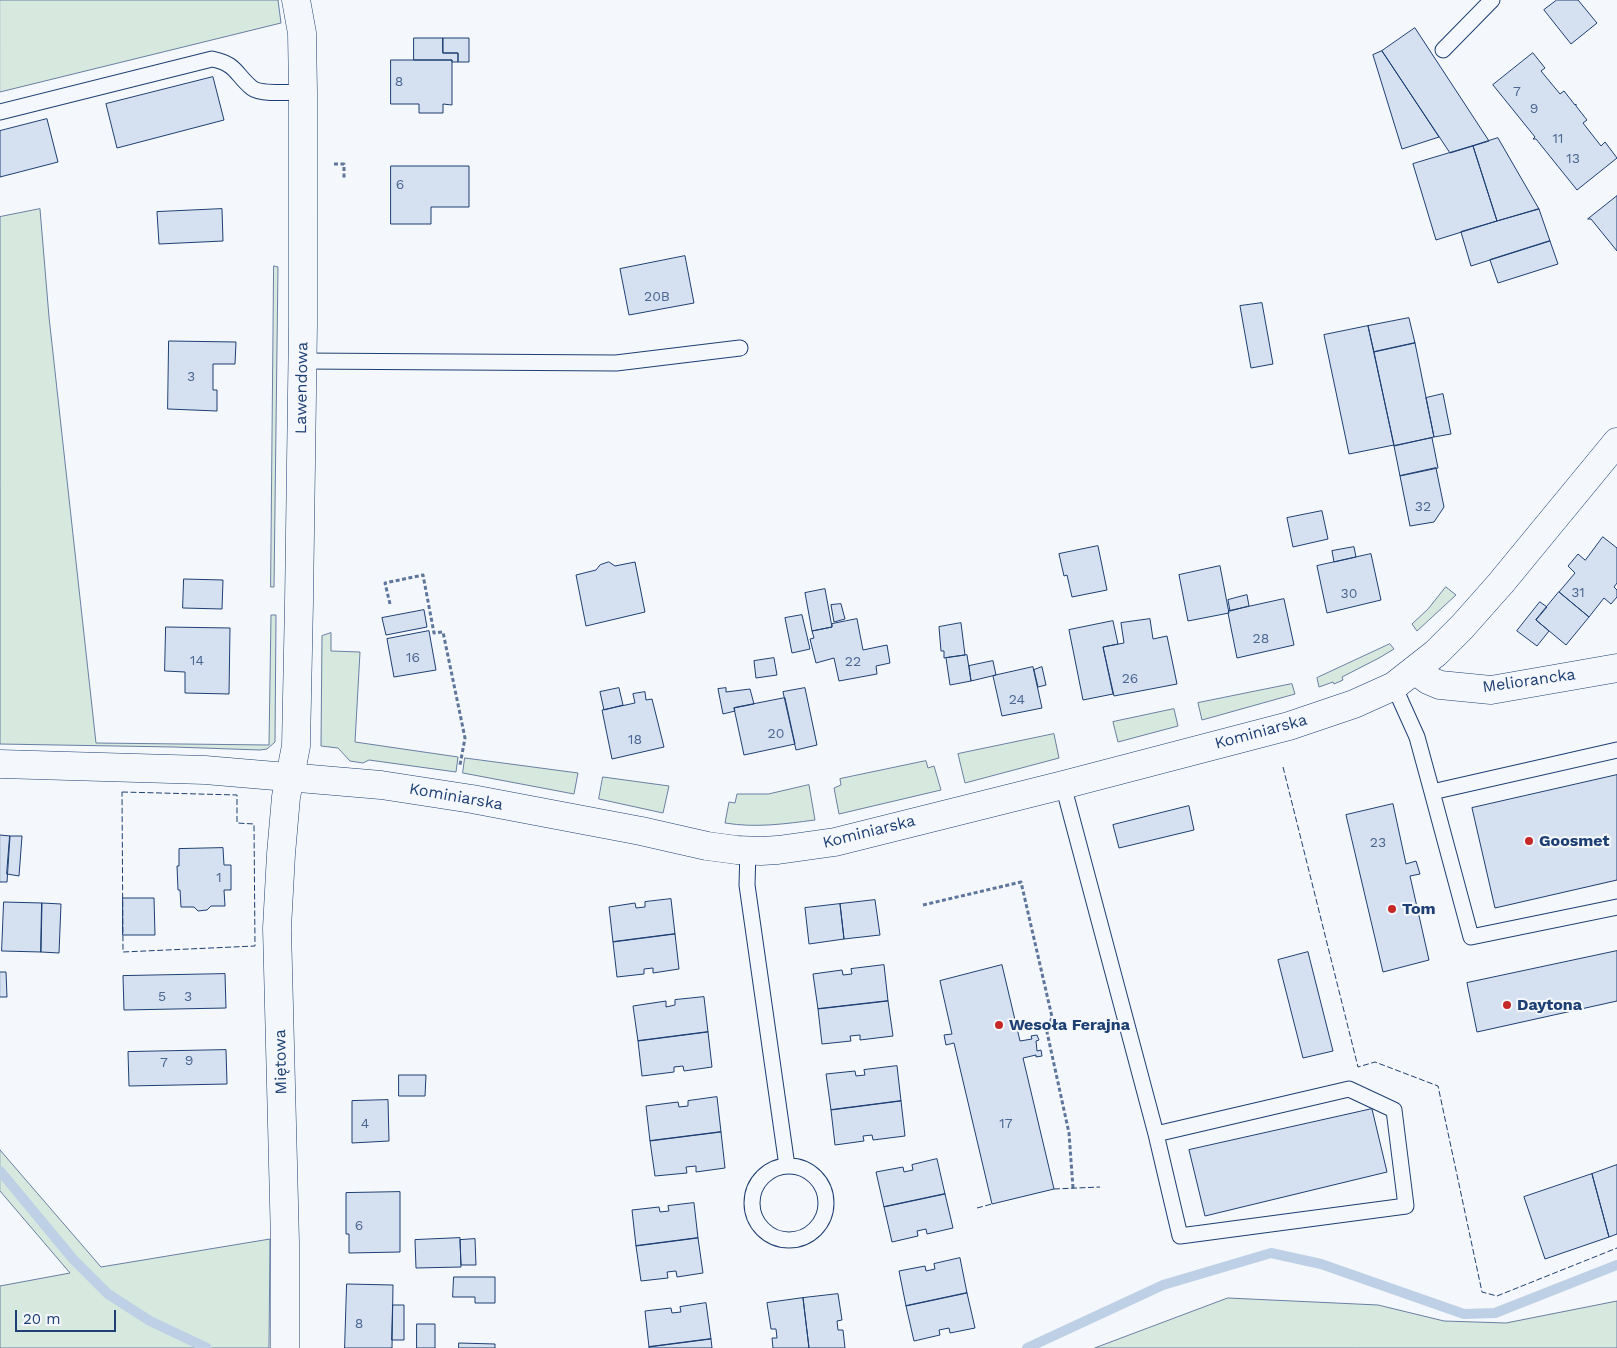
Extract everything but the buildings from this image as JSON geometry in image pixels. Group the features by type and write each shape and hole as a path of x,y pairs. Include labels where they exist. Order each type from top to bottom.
{"street":[{"name":"Lawendowa","path":"291,777 296,746 302,361 303,92 302,33 296,0"},
{"name":"Kominiarska","path":"0,764 205,770 400,788 641,831 707,846 748,850 801,848 835,842 1289,726 1346,707 1404,678 1436,653 1502,583 1617,442"},
{"name":"Meliorancka","path":"1404,678 1428,680 1440,685 1491,690 1617,668"},
{"name":"Miętowa","path":"285,1348 285,1242 277,928 286,797 291,777"}],"lane":[{"path":"1443,50 1492,0"},
{"path":"0,112 212,59 226,62 253,88 261,91 303,92"},
{"path":"302,361 616,363 740,348"},
{"path":"1404,678 1417,737 1471,936 1617,907"},
{"path":"1432,792 1617,750"},
{"path":"1063,785 1156,1134 1180,1236 1406,1206 1394,1110 1349,1089 1156,1134"},
{"path":"748,850 747,885 787,1166"},
{"path":"787,1166 807,1171 817,1180 824,1190 826,1202 824,1214 819,1225 811,1233 800,1239 787,1241 775,1238 764,1231 756,1221 752,1209 753,1195 758,1183 768,1173 787,1166"}],"path":[{"path":"390,604 385,583 422,575 434,634 443,632 465,738 462,756"},
{"path":"923,905 1021,882 1052,1017 1047,1032 1069,1133 1073,1188"}],"shaded area":[{"path":"0,0 278,0 281,23 0,92"},
{"path":"40,209 49,317 96,743 269,745 271,615 276,615 275,742 267,749 0,744 0,217"},
{"path":"274,266 278,267 274,587 271,587"},
{"path":"1446,587 1456,595 1417,631 1412,624 1428,609"},
{"path":"331,633 331,651 360,652 355,742 458,757 456,772 369,760 363,763 350,761 338,748 321,746 322,636"},
{"path":"1390,644 1394,649 1342,677 1343,680 1319,687 1317,678"},
{"path":"1292,684 1295,694 1202,720 1198,703"},
{"path":"1174,709 1178,726 1118,742 1113,722"},
{"path":"1054,734 1059,758 965,783 958,754"},
{"path":"465,758 578,773 574,794 463,773"},
{"path":"926,761 928,768 934,766 941,790 839,814 834,788 841,785 840,779"},
{"path":"603,777 669,786 663,813 599,799"},
{"path":"809,785 815,820 759,825 725,823 729,802 735,803 737,794 768,794"},
{"path":"0,1150 101,1267 270,1239 269,1348 0,1348 0,1286 70,1273 0,1191"},
{"path":"1228,1298 1378,1305 1444,1321 1506,1323 1617,1301 1617,1348 1095,1348"}],"waterway":[{"path":"0,1171 73,1259 108,1294 150,1321 207,1348"},
{"path":"1027,1348 1163,1285 1271,1253 1321,1264 1464,1314 1495,1313 1617,1265"}],"fence":[{"path":"1283,767 1358,1067 1375,1062 1438,1086 1482,1292 1497,1296 1617,1248"},
{"path":"122,792 237,795 237,823 254,824 255,946 123,952 122,792"},
{"path":"1054,1189 1100,1187"},
{"path":"977,1208 992,1204"}],"place":[{"name":"Goosmet","path":"1529,841"},
{"name":"Tom","path":"1392,909"},
{"name":"Daytona","path":"1507,1005"},
{"name":"Wesoła Ferajna","path":"999,1025"}]}
